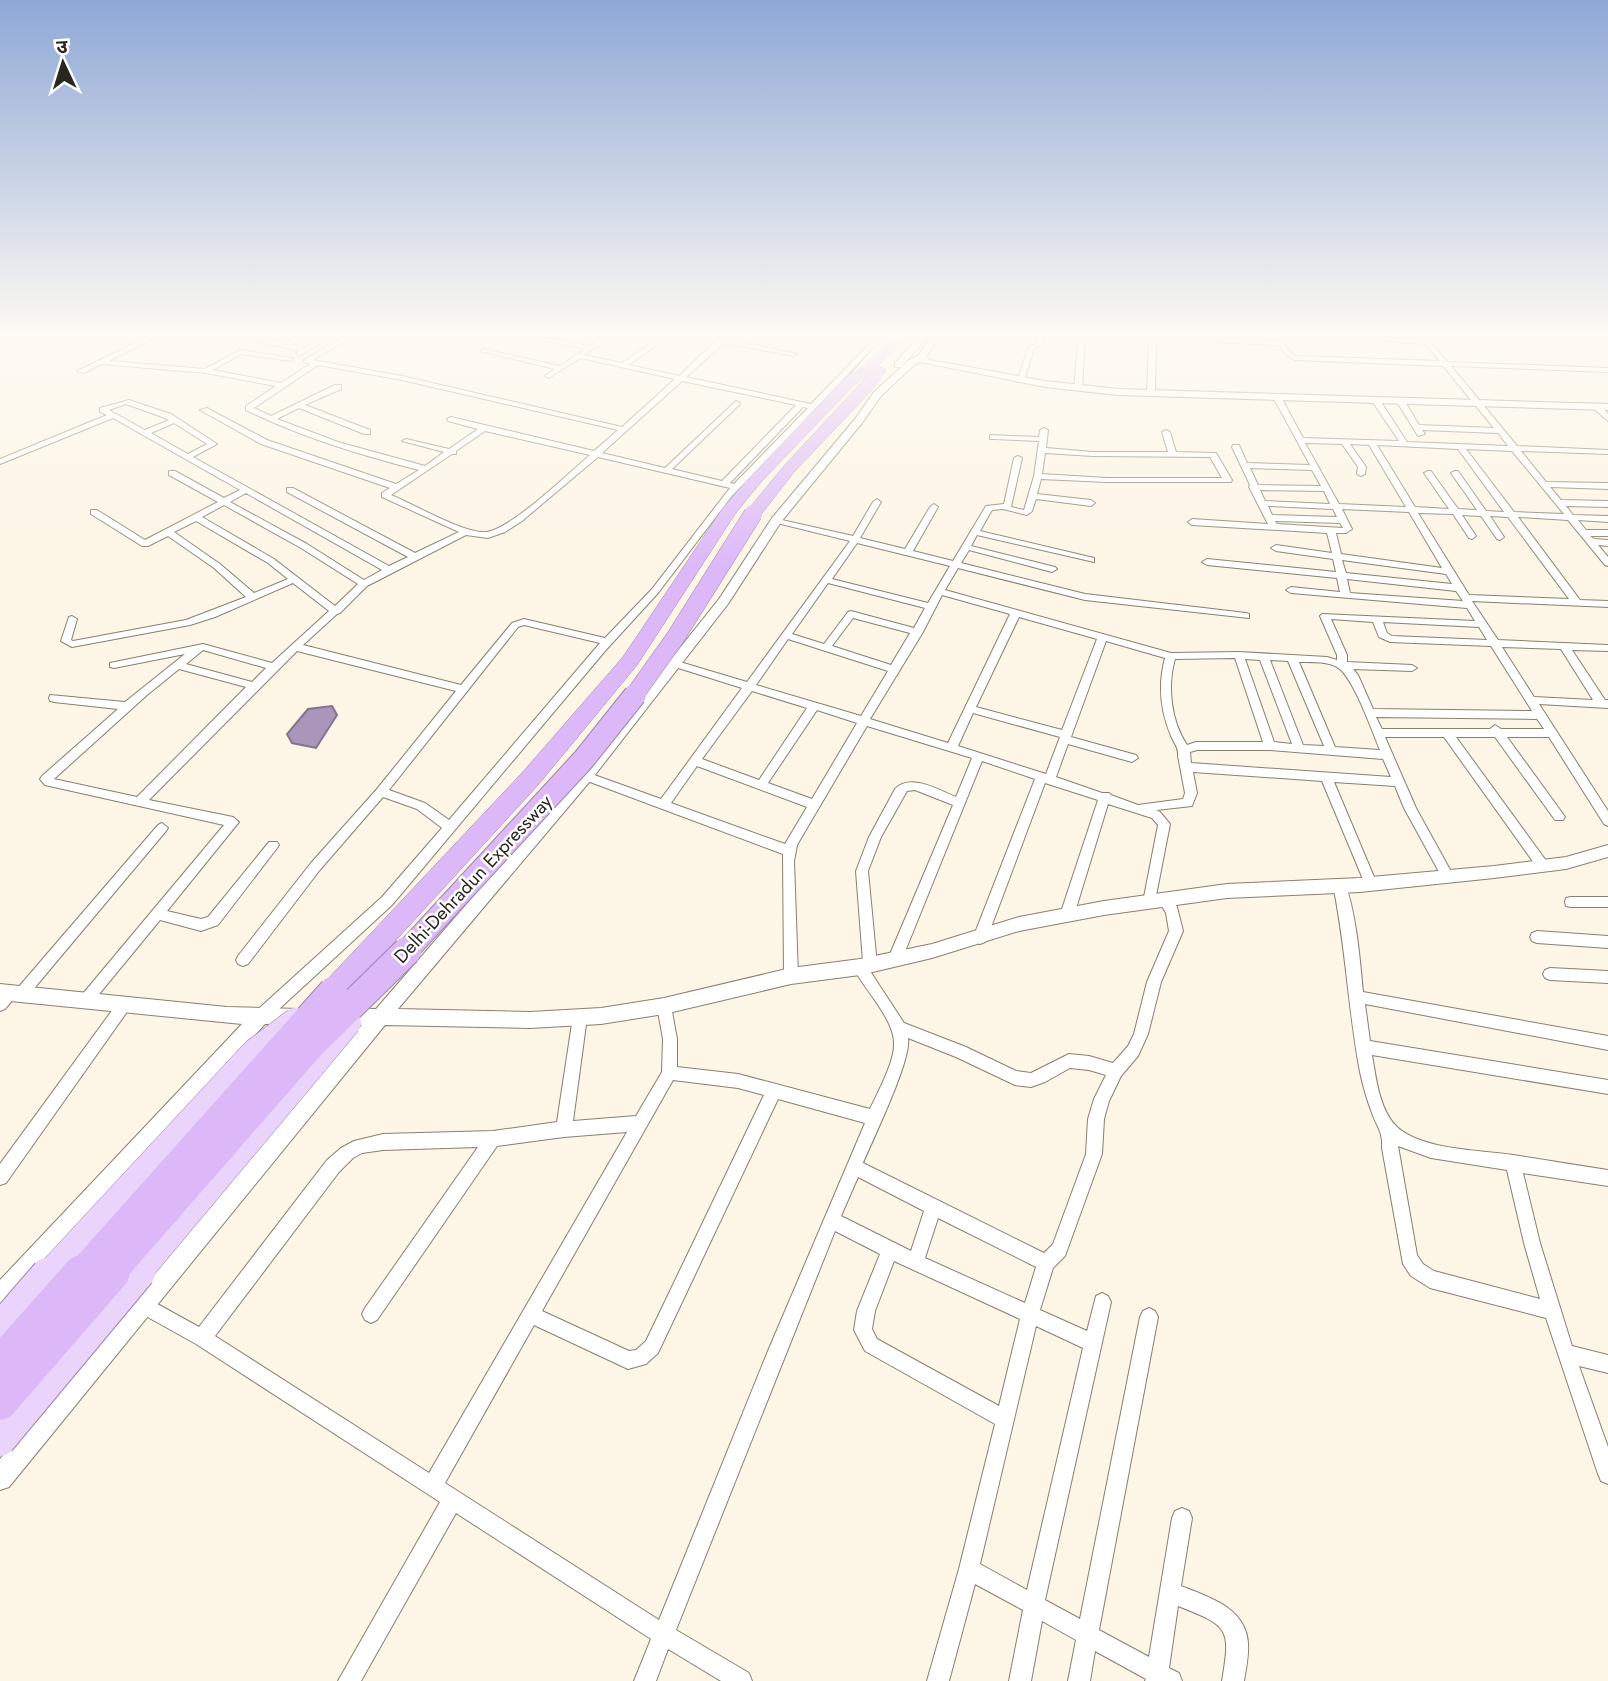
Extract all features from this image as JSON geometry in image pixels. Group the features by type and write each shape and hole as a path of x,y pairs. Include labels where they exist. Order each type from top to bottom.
{"highway":[{"name":"Delhi-Dehradun Expressway","path":"0,1364 333,990 384,939 530,779 630,661 729,511 756,478 829,411"},
{"name":"Delhi-Dehradun Expressway","path":"0,1402 311,1045 397,962 592,749 675,638 753,514 836,411"}],"main road":[{"path":"0,1441 313,1069 397,962"},
{"path":"0,1327 82,1234 254,1051 333,990"}],"street":[{"path":"106,411 388,569"},
{"path":"149,411 175,421 213,444 187,457"},
{"path":"207,411 264,442 395,487"},
{"path":"257,411 289,429 324,442 426,469"},
{"path":"270,419 285,411"},
{"path":"314,411 367,432"},
{"path":"546,411 622,429"},
{"path":"484,428 453,452 385,495 465,532 488,535 512,524 595,455 642,411"},
{"path":"666,471 727,411"},
{"path":"724,484 794,411"},
{"path":"0,1296 260,1017 387,901 608,642 655,591 737,487 810,411"},
{"path":"0,1478 141,1304 586,776 724,601 776,520 865,411"},
{"path":"1271,522 1347,530 1285,411"},
{"path":"1383,411 1405,444"},
{"path":"1407,411 1427,445"},
{"path":"1483,411 1582,533 1606,558"},
{"path":"0,462 113,415"},
{"path":"451,419 737,487"},
{"path":"147,432 175,421"},
{"path":"1417,427 1499,431"},
{"path":"1166,432 1173,454"},
{"path":"791,976 790,851 989,508 1026,513 1038,477 1043,435 993,437"},
{"path":"1300,440 1608,452"},
{"path":"406,441 453,452"},
{"path":"1344,441 1362,467 1361,474"},
{"path":"1371,442 1449,572 1608,821"},
{"path":"1460,446 1577,603"},
{"path":"1236,447 1271,522"},
{"path":"1038,477 1228,481 1213,455 1041,450"},
{"path":"1007,509 1018,458"},
{"path":"1244,465 1314,468"},
{"path":"172,473 304,546 364,584"},
{"path":"1428,473 1472,536"},
{"path":"1455,473 1500,537"},
{"path":"1542,484 1608,486"},
{"path":"1253,487 1325,489"},
{"path":"93,512 145,544 246,490"},
{"path":"290,490 415,557"},
{"path":"1032,496 1091,503"},
{"path":"663,805 855,540 877,502"},
{"path":"1261,503 1608,519"},
{"path":"1559,503 1608,504"},
{"path":"907,553 934,508"},
{"path":"195,516 209,528 273,563 307,593 337,611"},
{"path":"776,520 1107,601 1246,616"},
{"path":"1192,522 1343,520"},
{"path":"1331,530 1346,596"},
{"path":"168,532 217,566 253,598"},
{"path":"139,803 254,686 364,584 388,569 465,532"},
{"path":"975,532 1091,560"},
{"path":"1582,533 1608,533"},
{"path":"1590,542 1608,542"},
{"path":"966,547 1052,569"},
{"path":"1276,548 1449,572"},
{"path":"1207,562 1459,587"},
{"path":"72,619 66,642 72,644 187,623 293,580"},
{"path":"826,580 932,607"},
{"path":"1291,590 1346,596 1469,602 1608,604"},
{"path":"941,593 1171,656 1239,655 1412,668"},
{"path":"951,748 1016,613"},
{"path":"826,648 851,614 918,632"},
{"path":"1448,877 1420,828 1353,675 1342,664 1342,655 1325,616 1482,624"},
{"path":"1377,618 1383,635 1387,638 1608,648"},
{"path":"243,960 315,867 381,792 520,622 608,642"},
{"path":"786,635 895,670"},
{"path":"981,938 1103,638"},
{"path":"1564,646 1604,704"},
{"path":"296,647 464,689"},
{"path":"114,665 199,648 274,667"},
{"path":"86,1000 233,822 139,803 49,782 46,779 128,706 199,648"},
{"path":"1239,655 1270,746"},
{"path":"1139,807 1188,803 1191,793 1185,750 1176,739 1166,690 1171,656"},
{"path":"1264,657 1299,748"},
{"path":"1292,658 1331,750"},
{"path":"676,664 1139,807 1162,819 1164,824 1157,901"},
{"path":"178,665 254,686"},
{"path":"54,698 128,706"},
{"path":"1530,700 1604,704"},
{"path":"761,785 814,706"},
{"path":"971,709 1132,758"},
{"path":"1370,713 1540,715"},
{"path":"1484,714 1559,817"},
{"path":"1379,733 1551,733"},
{"path":"1447,733 1543,866"},
{"path":"1185,750 1205,745 1270,746 1388,755"},
{"path":"895,959 978,756"},
{"path":"695,761 816,805"},
{"path":"1187,767 1399,782"},
{"path":"586,776 790,851"},
{"path":"1327,778 1371,884"},
{"path":"645,1681 777,1350 875,1118 902,1045 899,1028 865,966 862,871 875,837 904,787 916,786 960,803"},
{"path":"381,792 421,806 449,826"},
{"path":"1067,915 1105,796"},
{"path":"8,996 162,828"},
{"path":"157,914 201,925 213,921 272,845"},
{"path":"8,996 86,1000 260,1017 382,1016 530,1020 580,1017 664,1006 791,976 865,966 981,938 1019,924 1067,915 1227,891 1371,884 1543,866 1608,851"},
{"path":"1339,885 1374,1098 1391,1131 1410,1144 1608,1178"},
{"path":"938,1681 969,1569 1030,1315 1046,1263 1059,1250 1094,1154 1096,1119 1102,1100 1116,1071 1133,1051 1141,1034 1154,982 1175,932 1172,911 1157,901"},
{"path":"1571,902 1608,902"},
{"path":"1537,937 1608,942"},
{"path":"1550,974 1608,977"},
{"path":"1359,997 1608,1043"},
{"path":"0,1177 124,1005"},
{"path":"433,1485 669,1073 670,1039 664,1006"},
{"path":"564,1129 580,1017"},
{"path":"899,1028 961,1052 1015,1078 1031,1080 1059,1065 1076,1061 1116,1071"},
{"path":"1365,1047 1608,1087"},
{"path":"669,1073 738,1081 875,1118"},
{"path":"532,1315 628,1360 640,1358 652,1347 774,1090"},
{"path":"202,1338 333,1166 347,1153 360,1146 383,1142 494,1139 564,1129 641,1123"},
{"path":"1391,1131 1390,1148 1409,1258 1417,1270 1430,1279 1552,1311"},
{"path":"371,1314 494,1139"},
{"path":"1513,1163 1552,1311 1608,1474"},
{"path":"855,1167 1046,1263"},
{"path":"916,1261 933,1207"},
{"path":"833,1220 890,1250 1093,1343"},
{"path":"890,1250 866,1311 863,1330 871,1345 1006,1420"},
{"path":"1020,1681 1034,1605 1102,1302"},
{"path":"141,1304 202,1338 663,1634 741,1681"},
{"path":"1079,1681 1149,1317"},
{"path":"1565,1353 1608,1364"},
{"path":"349,1681 453,1498"},
{"path":"969,1569 1162,1678 1170,1592 1182,1518"},
{"path":"1170,1592 1227,1619 1235,1628 1238,1640 1233,1681"}],"shaded area":[{"path":"332,706 337,715 316,748 292,743 287,734 308,709"}]}
